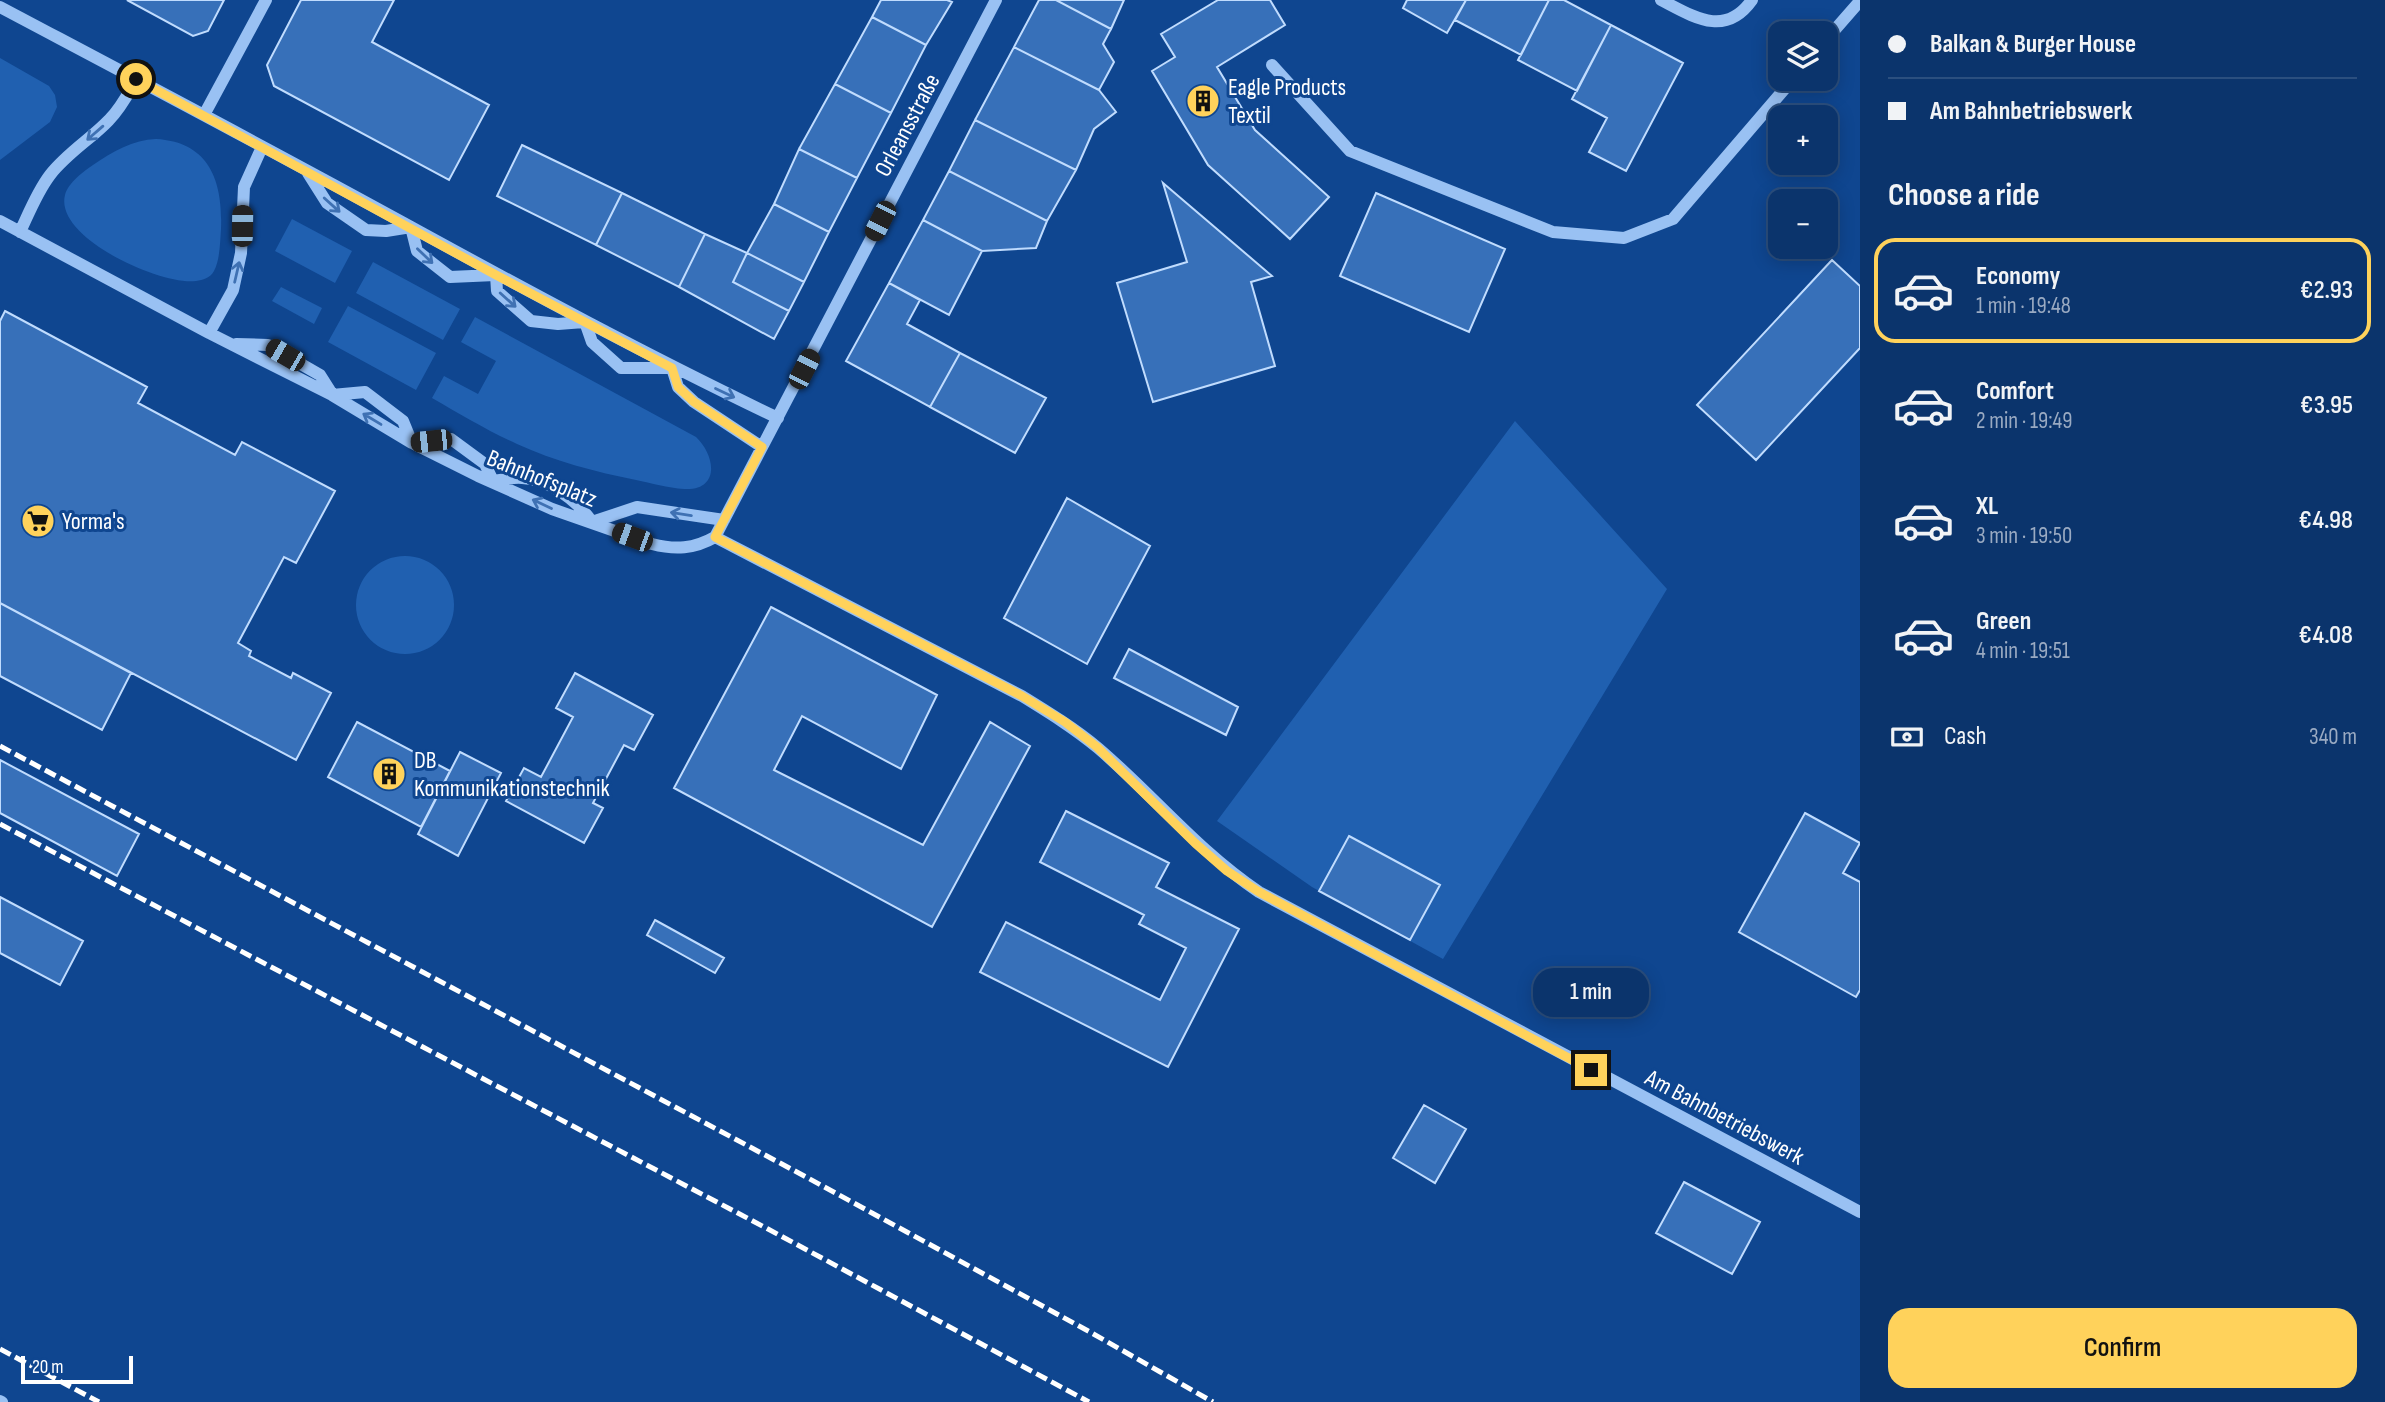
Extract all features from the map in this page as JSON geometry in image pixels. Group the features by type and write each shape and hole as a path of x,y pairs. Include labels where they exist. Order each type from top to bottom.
{"street":[{"path":"204,115 266,0"},
{"name":"Orleansstraße","path":"778,418 996,0"},
{"path":"1661,0 1715,23 1742,13 1752,0"},
{"path":"1838,26 1860,1"},
{"path":"0,7 672,368 778,418 715,537"},
{"path":"1272,65 1350,151 1553,232 1624,238 1673,219 1783,91"},
{"path":"20,232 50,175 66,157 112,118 136,79"},
{"path":"209,333 233,290 241,253 244,187 262,147"},
{"path":"307,171 327,202 366,230 386,231 411,227"},
{"name":"Bahnhofsplatz","path":"0,221 209,333 332,395 412,443 552,509 667,548 695,546 715,537"},
{"path":"411,227 417,251 450,277 496,275"},
{"path":"496,275 497,291 531,321 558,324 585,322"},
{"path":"585,322 592,342 621,368 672,368"},
{"path":"672,368 678,387 694,402 762,447"},
{"path":"332,395 366,392 403,421 412,443 451,439 485,464 493,481 520,478 541,481 580,505 592,522 637,507 724,520"},
{"name":"Am Bahnbetriebswerk","path":"715,537 1022,696 1065,722 1127,774 1195,843 1227,871 1298,915 1860,1212"}],"shaded area":[{"path":"0,58 49,86 55,95 57,107 50,122 0,160"},
{"path":"156,139 174,142 201,156 216,181 221,212 219,251 214,271 204,279 180,281 160,276 114,256 76,227 66,211 65,195 73,182 85,171 123,147"},
{"path":"292,219 352,251 335,283 275,251"},
{"path":"373,262 460,309 443,340 356,293"},
{"path":"281,287 322,308 314,324 272,301"},
{"path":"348,306 436,353 416,390 328,342"},
{"path":"475,317 696,437 708,453 711,471 709,478 696,488 684,489 575,465 506,439 432,398 444,376 478,394 496,361 461,342"},
{"path":"1515,421 1667,589 1443,959 1312,887 1217,821"},
{"path":"405,556 424,560 440,570 450,586 454,605 450,624 440,640 424,650 405,654 386,650 370,640 360,624 356,605 360,586 370,570 386,560"}],"building":[{"path":"127,0 224,0 208,31 193,36"},
{"path":"301,0 394,0 372,42 489,105 449,180 274,86 267,65"},
{"path":"881,0 952,2 926,45 872,17"},
{"path":"1039,0 1056,0 1111,29 1103,44 1114,62 1099,90 1014,47"},
{"path":"1056,0 1124,0 1111,29"},
{"name":"Eagle Products Textil","path":"1218,0 1270,0 1285,25 1217,67 1255,130 1329,197 1290,239 1208,165 1152,71 1175,57 1161,34"},
{"path":"1407,0 1466,0 1447,33 1403,8"},
{"path":"1466,0 1549,0 1521,55 1455,20"},
{"path":"1549,0 1564,0 1611,25 1577,91 1518,60"},
{"path":"872,17 926,45 891,113 835,84"},
{"path":"1611,25 1683,63 1626,171 1589,152 1607,118 1572,99"},
{"path":"1014,47 1099,90 1116,112 1094,129 1076,170 975,120"},
{"path":"835,84 891,113 857,178 799,149"},
{"path":"975,120 1076,170 1047,221 949,171"},
{"path":"522,145 622,193 596,245 497,196"},
{"path":"799,149 857,178 829,232 774,204"},
{"path":"949,171 1047,221 1036,248 982,251 923,220"},
{"path":"1163,183 1272,276 1251,282 1275,366 1153,402 1117,283 1187,262"},
{"path":"622,193 705,234 679,287 596,245"},
{"path":"1376,193 1505,249 1469,332 1340,276"},
{"path":"774,204 829,232 804,282 747,253"},
{"path":"923,220 982,251 949,315 889,283"},
{"path":"705,234 747,253 733,282 789,311 774,339 679,287"},
{"path":"747,253 804,282 789,311 733,282"},
{"path":"1832,260 1860,286 1860,348 1756,460 1697,405"},
{"path":"889,283 920,300 907,324 960,353 930,407 846,361"},
{"path":"5,311 147,387 138,403 235,455 242,442 335,491 296,563 284,557 238,643 251,651 249,656 291,678 293,673 331,693 296,760 0,603 0,321"},
{"path":"960,353 1046,398 1015,453 930,407"},
{"path":"1067,498 1150,546 1087,664 1004,618"},
{"path":"0,603 131,673 102,730 0,676"},
{"path":"771,607 937,695 901,769 802,716 774,770 923,845 990,722 1030,746 932,927 674,788"},
{"path":"1129,649 1238,707 1226,735 1114,678"},
{"path":"575,673 653,715 634,750 624,745 593,803 603,808 584,843 506,801 524,768 541,777 573,717 556,708"},
{"name":"DB Kommunikationstechnik","path":"357,722 450,771 421,827 328,777"},
{"path":"460,752 501,773 458,856 418,834"},
{"path":"0,760 139,834 117,876 0,813"},
{"path":"1066,811 1169,863 1156,887 1239,929 1168,1067 980,972 1006,922 1160,1000 1186,948 1139,924 1144,915 1040,862"},
{"path":"1805,813 1860,843 1843,873 1860,882 1860,990 1856,997 1739,932"},
{"path":"1349,836 1440,885 1410,940 1319,891"},
{"path":"0,897 83,941 60,985 0,953"},
{"path":"655,920 724,958 715,973 647,935"},
{"path":"1424,1105 1466,1129 1435,1183 1393,1158"},
{"path":"1684,1182 1760,1222 1732,1274 1656,1233"}],"railway":[{"path":"0,746 808,1178 1213,1402"},
{"path":"0,824 768,1229 1089,1402"},
{"path":"0,1349 99,1402"}],"place":[{"name":"Eagle Products Textil","path":"1203,101"},
{"name":"Yorma's","path":"38,521"},
{"name":"DB Kommunikationstechnik","path":"389,774"}],"route":[{"path":"136,79 672,368 678,387 694,402 762,447 715,537 1022,696 1065,722 1127,774 1195,843 1227,871 1298,915 1591,1070"}]}
